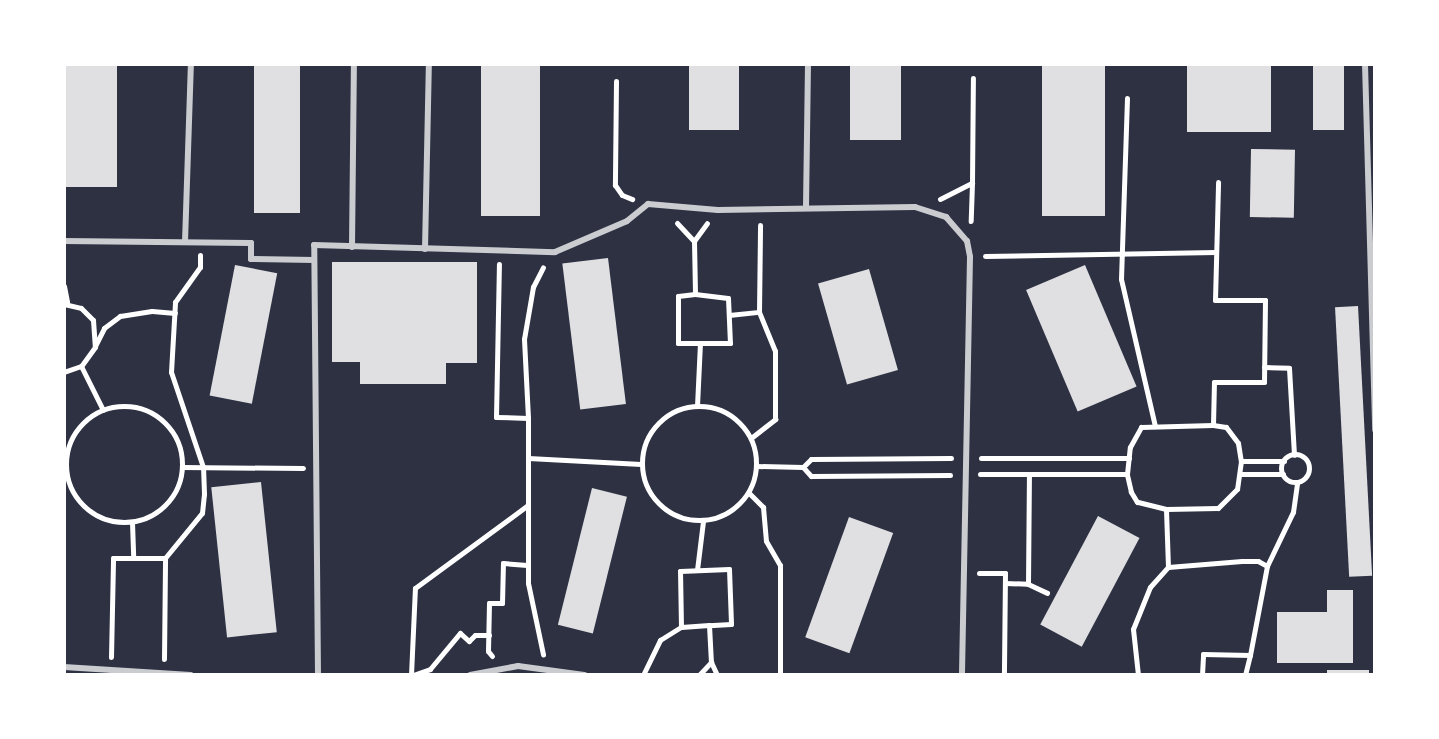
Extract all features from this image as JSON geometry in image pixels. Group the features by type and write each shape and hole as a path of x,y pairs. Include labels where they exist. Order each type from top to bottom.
{"lane":[{"path":"185,242 191,64"},
{"path":"352,247 354,64"},
{"path":"425,249 429,64"},
{"path":"806,207 808,64"},
{"path":"1365,64 1373,257 1375,430"},
{"path":"318,675 314,245 555,252 599,236 627,221 648,204 718,210 915,207 946,217 967,241 970,257 962,675"},
{"path":"64,241 251,243 251,259 314,260"},
{"path":"64,667 191,675"},
{"path":"470,675 499,667 584,675"}],"path":[{"path":"972,183 973,78"},
{"path":"616,81 615,185 622,195 648,204"},
{"path":"1127,98 1121,279 1155,426"},
{"path":"1213,425 1214,382 1264,382 1265,300 1215,300 1218,182"},
{"path":"751,438 775,419 775,351 759,312 760,208"},
{"path":"694,241 695,294"},
{"path":"164,673 165,558 202,513 203,467 171,372 175,302 200,267 200,242"},
{"path":"499,251 496,417 528,418"},
{"path":"548,670 536,629 527,565 528,418 524,339 533,287 555,252"},
{"path":"970,257 1216,252"},
{"path":"64,286 65,303 81,308 93,320 95,347"},
{"path":"695,294 728,298 730,343 678,343 678,296 695,294"},
{"path":"64,372 81,366 104,328 120,316 152,311 175,313"},
{"path":"729,315 759,312"},
{"path":"697,406 700,343"},
{"path":"81,366 103,410"},
{"path":"1264,367 1289,368 1294,455"},
{"path":"697,406 724,411 740,422 751,438 756,466 749,493 737,507 721,517 703,521 684,520 667,512 654,499 645,483 641,464 644,445 653,428 668,415 697,406"},
{"path":"136,407 153,414 168,426 178,441 182,467 173,495 162,509 132,522 106,520 89,511 75,496 66,466 72,437 85,422 103,410 136,407"},
{"path":"1213,425 1226,427 1238,443 1241,461 1237,489 1218,508 1166,509 1137,502 1127,474 1130,447 1141,427 1213,425"},
{"path":"1241,461 1284,461 1294,455 1303,457 1309,469 1305,478 1297,482"},
{"path":"528,458 641,464"},
{"path":"1283,474 1284,461"},
{"path":"756,466 803,467"},
{"path":"182,467 316,468"},
{"path":"1028,584 1029,474"},
{"path":"1240,474 1283,474 1297,482"},
{"path":"1245,675 1267,566 1293,512 1297,482"},
{"path":"749,493 763,507 766,541 780,565 780,675"},
{"path":"489,635 475,635 469,641 460,633 430,669 412,675 415,588 528,505"},
{"path":"1166,509 1168,567"},
{"path":"697,570 703,521"},
{"path":"132,522 133,558"},
{"path":"111,670 113,558 165,558"},
{"path":"1138,675 1133,629 1150,587 1168,567 1242,561 1258,561 1267,566"},
{"path":"499,667 488,651 489,603 502,603 503,563 527,565"},
{"path":"643,675 660,640 681,627 731,624 729,569 680,571 681,627"},
{"path":"966,572 1005,573 1004,675"},
{"path":"1005,583 1028,584 1047,593"},
{"path":"709,625 711,662 717,675"},
{"path":"1202,675 1203,654 1250,655"},
{"path":"699,675 711,662"}],"building":[{"path":"65,64 117,64 117,187 65,187"},
{"path":"254,64 300,64 300,213 254,213"},
{"path":"481,64 540,64 540,216 481,216"},
{"path":"689,64 739,64 739,130 689,130"},
{"path":"850,64 901,64 901,140 850,140"},
{"path":"1042,64 1105,64 1105,216 1042,216"},
{"path":"1187,64 1271,64 1271,132 1187,132"},
{"path":"1313,64 1344,64 1344,130 1313,130"},
{"path":"1251,149 1295,150 1294,218 1250,217"},
{"path":"608,258 626,404 580,410 562,264"},
{"path":"332,262 477,262 477,363 446,363 446,384 360,384 360,362 332,362"},
{"path":"235,265 277,273 252,404 210,396"},
{"path":"1085,265 1137,387 1078,412 1026,290"},
{"path":"869,269 898,370 847,385 818,284"},
{"path":"1358,306 1372,576 1349,577 1335,307"},
{"path":"261,482 277,632 227,637 211,487"},
{"path":"592,488 627,497 593,634 558,625"},
{"path":"1098,516 1139,538 1082,647 1040,625"},
{"path":"849,517 893,533 849,653 805,637"},
{"path":"1327,590 1353,590 1353,663 1277,663 1277,612 1327,612"},
{"path":"1327,670 1369,670 1369,675 1327,675"}]}
